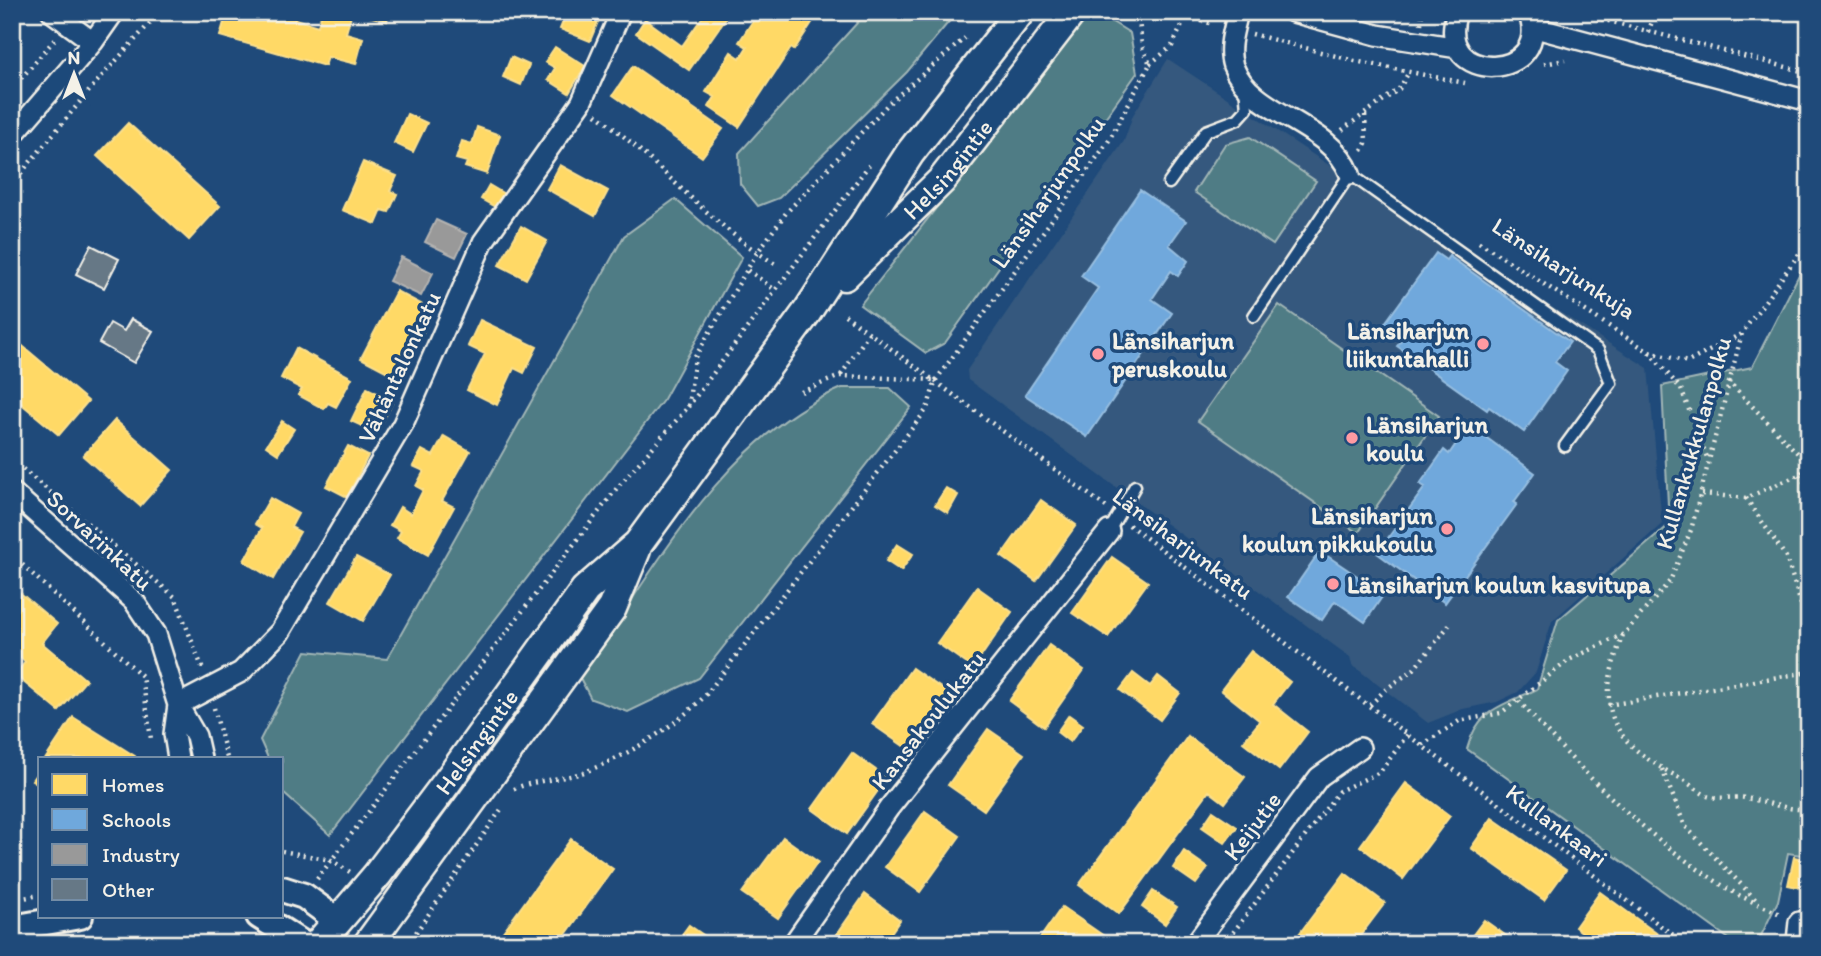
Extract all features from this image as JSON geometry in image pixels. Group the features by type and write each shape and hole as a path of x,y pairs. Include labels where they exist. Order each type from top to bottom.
{"main road":[{"name":"Helsingintie","path":"318,944 447,782 585,590 638,544 807,312 910,153 1020,12"},
{"name":"Helsingintie","path":"807,312 942,180 1072,12"},
{"name":"Helsingintie","path":"366,944 612,608 638,544"},
{"path":"338,921 366,944"}],"street":[{"path":"12,136 93,42 114,12"},
{"name":"Vähäntalonkatu","path":"178,705 241,672 280,632 403,424 483,242 581,103 621,12"},
{"path":"1238,12 1231,43 1233,64 1244,87 1327,142 1343,157 1350,174"},
{"path":"1293,12 1377,35 1458,48"},
{"path":"1457,12 1453,30 1458,48 1471,62 1499,68 1516,61 1523,54 1530,20 1809,101"},
{"path":"59,18 93,42"},
{"name":"Sorvarinkatu","path":"12,492 134,601 156,634 178,705 196,736 201,757"},
{"name":"Kansakoulukatu","path":"793,944 889,808 1114,524"},
{"name":"Sorvarinkatu","path":"178,705 174,734 178,757"},
{"name":"Keijutie","path":"1195,944 1319,778 1360,748"},
{"path":"293,893 338,921"},
{"path":"12,928 69,918"},
{"path":"262,918 303,944"}],"lane":[{"path":"1170,183 1206,131 1238,119 1247,109 1244,87"},
{"path":"1254,316 1350,174 1598,350 1611,383 1565,446"},
{"path":"1114,524 1135,486"}],"path":[{"path":"12,184 94,85 160,12"},
{"path":"1138,12 1142,46 1150,64"},
{"path":"1574,12 1809,73"},
{"name":"Länsiharjunpolku","path":"408,944 515,788 586,772 634,748 682,719 705,696 927,409 936,380 1108,142 1150,64 1172,46 1186,17"},
{"path":"12,89 59,18"},
{"path":"688,407 695,356 757,253 786,213 889,103 970,34"},
{"path":"938,73 962,41"},
{"path":"1338,133 1399,89 1409,72"},
{"path":"581,103 631,139 703,208 757,253 776,265"},
{"path":"1362,152 1366,143 1365,113"},
{"path":"293,893 331,860 617,488 688,407 873,160"},
{"name":"Länsiharjunkuja","path":"1474,239 1649,352 1688,362 1742,333"},
{"name":"Kullankukkulanpolku","path":"1422,745 1459,721 1500,713 1569,660 1624,634 1670,581 1691,530 1702,494 1708,460 1742,333 1809,240"},
{"path":"748,270 775,290"},
{"name":"Länsiharjunkatu","path":"845,315 936,380 1114,524 1408,734"},
{"path":"840,376 869,333"},
{"path":"1649,352 1681,389 1708,460"},
{"path":"801,392 840,376 936,380"},
{"path":"1702,494 1745,498 1800,475 1809,464 1728,381"},
{"path":"1800,475 1809,488"},
{"path":"1745,498 1787,557 1809,629"},
{"path":"12,555 142,676 152,745"},
{"path":"1370,705 1385,690 1414,669 1450,624"},
{"path":"1624,634 1613,660 1608,705 1614,724 1627,741 1662,769 1709,797 1744,797 1807,809"},
{"path":"1608,705 1809,672"},
{"path":"1519,701 1561,750 1638,825 1726,888 1802,929"},
{"path":"1225,944 1339,791 1380,772 1408,734"},
{"name":"Kullankaari","path":"1408,734 1685,944"},
{"path":"1662,769 1685,826 1760,904"},
{"path":"284,851 331,860"},
{"path":"12,900 38,895"},
{"path":"201,944 223,944"}],"shaded area":[{"name":"Länsiharjun koulu","path":"1168,59 1370,192 1648,368 1662,524 1552,621 1536,672 1518,692 1497,702 1463,709 1428,723 1352,665 1350,657 968,380 967,370 1124,141 1133,115"}],"green space":[{"path":"867,12 957,12 907,72 779,198 758,206 740,184 739,153"},
{"path":"1090,12 1096,12 1130,33 1137,73 945,343 926,353 860,305"},
{"path":"1250,137 1316,181 1273,245 1194,192 1225,144"},
{"path":"675,199 742,257 664,399 330,835 284,794 284,757 268,757 260,740 306,651 387,659 624,236"},
{"path":"1809,255 1809,856 1788,853 1778,901 1757,944 1736,944 1467,749 1472,735 1485,716 1537,689 1558,620 1669,525 1662,386 1752,367"},
{"path":"1279,305 1439,416 1358,533 1198,421"},
{"path":"842,388 890,388 911,407 699,678 628,712 591,699 580,678 662,554 693,513 725,475 760,440 799,411"}],"building: Homes":[{"path":"227,12 297,12 295,19 318,26 322,12 352,12 346,33 363,38 356,64 328,57 325,66 220,36"},
{"path":"366,12 389,12 387,21 365,15"},
{"path":"567,12 602,12 590,41 560,29"},
{"path":"706,12 730,12 689,70 636,33 645,19 682,46"},
{"path":"767,12 819,12 794,50 791,48 739,127 709,107 715,97 706,92 731,52 740,58 747,47 739,42 756,16 762,19"},
{"path":"555,47 585,66 569,93 548,80 555,68 545,62"},
{"path":"511,57 529,65 521,85 503,77"},
{"path":"633,66 723,129 702,157 613,95"},
{"path":"407,114 427,123 413,152 394,143"},
{"path":"128,123 220,206 189,240 97,156"},
{"path":"477,127 500,135 487,174 465,167 467,162 456,159 462,141 472,144"},
{"path":"363,162 397,176 390,191 397,194 389,212 382,210 376,224 342,210"},
{"path":"560,165 608,191 595,216 547,189"},
{"path":"489,185 506,195 497,208 481,199"},
{"path":"521,226 547,241 526,279 499,265"},
{"path":"396,291 434,311 399,378 361,358"},
{"path":"480,320 537,347 524,373 514,368 497,405 467,390 485,354 468,346"},
{"path":"12,337 88,401 59,435 12,396"},
{"path":"296,348 352,378 336,407 328,403 324,409 298,395 302,389 281,378"},
{"path":"367,388 393,401 377,433 351,421"},
{"path":"115,420 172,470 140,506 83,456"},
{"path":"282,421 294,429 278,454 266,446"},
{"path":"444,436 470,451 442,501 454,507 428,555 397,538 401,531 390,525 400,507 411,514 423,490 416,486 424,471 413,466 422,450 433,456"},
{"path":"348,446 368,456 347,497 326,486"},
{"path":"946,488 958,495 948,513 935,505"},
{"path":"270,498 298,514 291,527 300,532 273,579 244,561 262,528 255,524"},
{"path":"1041,500 1076,525 1036,581 1001,556"},
{"path":"897,544 913,554 901,571 886,561"},
{"path":"356,557 390,575 363,621 330,602"},
{"path":"1112,557 1148,582 1108,637 1072,613"},
{"path":"12,586 57,624 42,643 86,680 59,711 15,675 25,662 12,651"},
{"path":"977,587 1012,612 973,668 937,643"},
{"path":"1049,645 1084,670 1044,727 1009,701"},
{"path":"1251,651 1290,682 1273,704 1308,732 1279,770 1243,742 1260,721 1221,690"},
{"path":"912,668 948,693 908,749 872,724"},
{"path":"1133,673 1150,686 1158,676 1180,693 1160,720 1120,690"},
{"path":"1069,715 1083,725 1070,742 1057,732"},
{"path":"73,717 135,756 134,757 47,757"},
{"path":"988,729 1024,754 984,810 948,785"},
{"path":"1188,736 1245,777 1225,803 1209,791 1119,914 1079,885"},
{"path":"852,753 887,778 847,834 812,809"},
{"path":"38,771 38,784 32,780"},
{"path":"1406,783 1450,816 1403,879 1360,846"},
{"path":"925,811 960,836 920,892 885,867"},
{"path":"1213,811 1237,827 1225,843 1202,827"},
{"path":"1492,818 1566,870 1544,900 1471,848"},
{"path":"783,837 818,862 778,918 742,893"},
{"path":"571,839 613,869 559,944 494,944"},
{"path":"14,842 16,860 12,861 12,843"},
{"path":"1184,851 1208,868 1196,884 1173,868"},
{"path":"1794,857 1809,860 1806,889 1788,885"},
{"path":"1345,873 1385,903 1354,944 1312,944 1299,934"},
{"path":"1153,891 1177,907 1165,924 1142,907"},
{"path":"1600,892 1663,938 1659,944 1598,944 1575,927"},
{"path":"865,894 900,920 883,944 830,944"},
{"path":"1062,907 1111,941 1110,944 1036,944"},
{"path":"1484,920 1509,938 1504,944 1466,944"},
{"path":"689,925 716,944 675,944"}],"building: Schools":[{"name":"Länsiharjun peruskoulu","path":"1140,190 1186,221 1169,245 1188,261 1178,276 1171,271 1152,299 1172,313 1087,437 1025,395 1098,288 1081,276"},
{"name":"Länsiharjun liikuntahalli","path":"1436,253 1446,260 1449,256 1570,342 1555,362 1567,371 1524,432 1489,407 1487,410 1397,346 1401,341 1382,327"},
{"name":"Länsiharjun koulun pikkukoulu","path":"1469,425 1535,473 1514,502 1517,504 1445,603 1377,553 1425,487 1420,484 1444,450 1449,454"},
{"name":"Länsiharjun koulun kasvitupa","path":"1320,551 1384,594 1365,622 1335,601 1322,620 1288,597"}],"building: Industry":[{"path":"436,220 467,234 456,257 425,242"},
{"path":"401,257 433,273 421,296 389,281"}],"building: Other":[{"path":"91,245 119,259 104,288 76,274"},
{"path":"131,319 153,331 134,363 99,343 110,323 124,331"}],"place":[{"name":"Länsiharjun liikuntahalli","path":"1483,344"},
{"name":"Länsiharjun peruskoulu","path":"1098,354"},
{"name":"Länsiharjun koulu","path":"1352,438"},
{"name":"Länsiharjun koulun pikkukoulu","path":"1447,529"},
{"name":"Länsiharjun koulun kasvitupa","path":"1333,584"}]}
